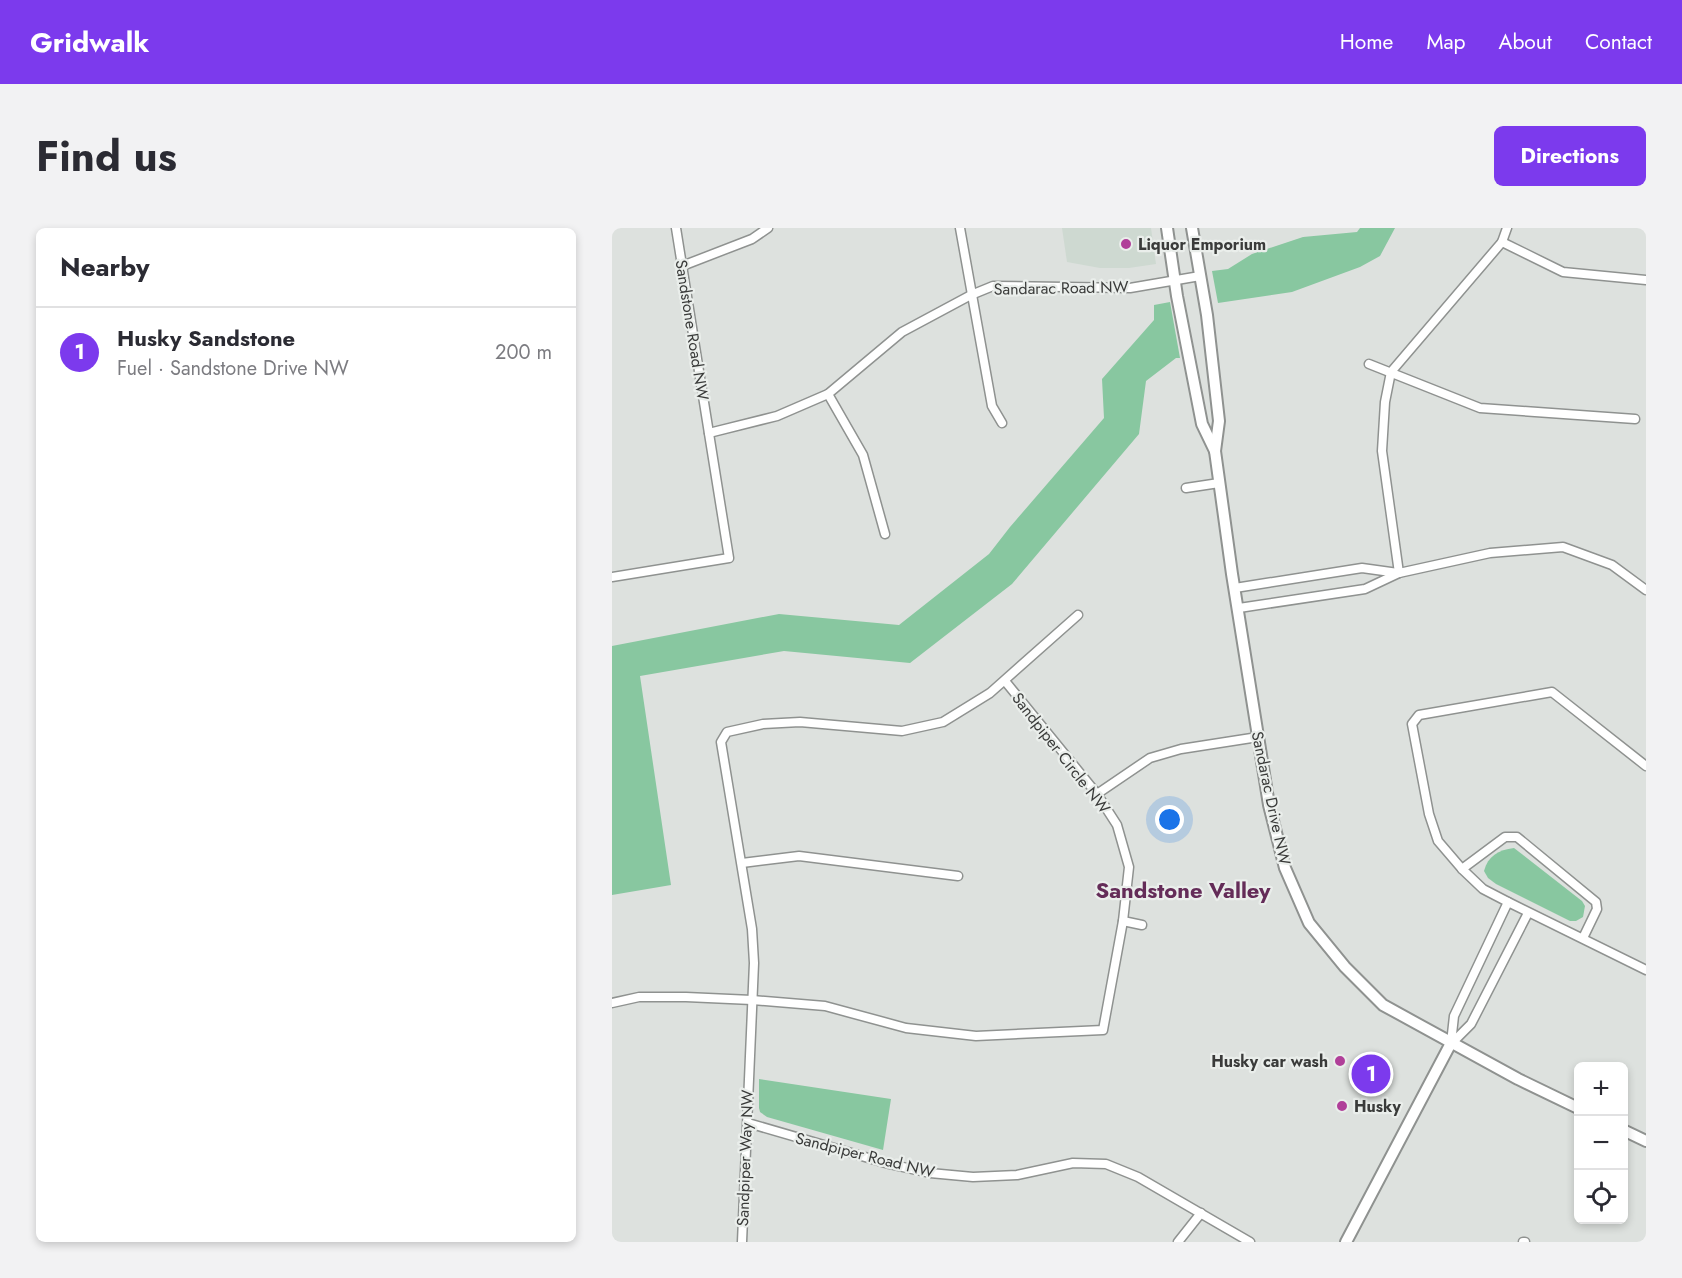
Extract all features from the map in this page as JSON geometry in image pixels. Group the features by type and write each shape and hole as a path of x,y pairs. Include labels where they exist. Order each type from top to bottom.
{"street":[{"name":"Sandstone Road NW","path":"612,577 729,558 676,228"},
{"path":"682,267 752,239 768,228"},
{"path":"960,228 992,406 1002,423"},
{"name":"Sandarac Drive NW","path":"1167,228 1202,424 1215,451"},
{"name":"Sandarac Drive NW","path":"1192,228 1220,421 1215,451 1234,588 1269,805 1285,868 1309,923 1346,967 1383,1005 1451,1043 1574,1106"},
{"path":"1399,573 1382,451 1385,402 1391,372 1502,242 1508,228"},
{"path":"1502,242 1563,272 1646,280"},
{"name":"Sandarac Road NW","path":"709,432 777,416 828,394 903,332 993,286 1130,288 1200,276"},
{"path":"1369,364 1480,408 1635,419"},
{"path":"828,394 862,454 885,534"},
{"path":"1186,488 1219,483"},
{"path":"1239,608 1365,589 1399,573 1490,553 1563,547 1612,565 1646,590"},
{"path":"1234,588 1362,568 1399,573"},
{"path":"1005,681 1078,615"},
{"name":"Sandpiper Circle NW","path":"748,1074 752,1000 752,929 721,742 727,732 763,724 800,722 902,731 943,722 1005,681 1097,794 1117,825 1129,867 1123,921 1103,1030 976,1036 906,1028 825,1006 752,1000"},
{"path":"1646,766 1552,692 1419,715 1412,724 1429,814 1438,841 1462,869 1483,889 1646,970"},
{"path":"1097,794 1150,758 1181,749 1258,737"},
{"path":"1462,869 1505,837 1517,837 1596,902 1597,909 1583,938"},
{"path":"742,863 799,856 958,876"},
{"path":"1451,1043 1454,1016 1508,902"},
{"path":"1346,1242 1451,1043 1471,1024 1528,913"},
{"path":"1123,921 1142,925"},
{"path":"612,1003 639,998 752,1000"},
{"name":"Sandpiper Way NW","path":"742,1242 748,1074"},
{"name":"Sandpiper Road NW","path":"748,1123 890,1164 930,1173 973,1177 1017,1175 1073,1162 1106,1164 1138,1177 1250,1242"},
{"path":"1628,1132 1646,1141"},
{"path":"1178,1242 1201,1213"}],"shaded area":[{"path":"1062,228 1151,228 1156,264 1129,268 1100,268 1067,262"}],"green space":[{"path":"1360,228 1395,228 1380,256 1360,267 1292,292 1218,303 1212,271 1228,269 1252,254 1303,237 1357,232"},
{"path":"1170,302 1180,358 1176,358 1146,381 1139,434 1012,584 910,663 784,651 640,676 671,885 612,895 612,646 779,614 899,625 989,554 1104,418 1102,379 1154,320 1154,305"},
{"path":"1514,848 1582,901 1585,906 1583,917 1570,921 1488,878 1484,871 1491,858 1503,850"},
{"path":"759,1079 891,1099 883,1150 767,1117 760,1112 759,1108"}],"place":[{"name":"Liquor Emporium","path":"1126,244"},
{"name":"Husky car wash","path":"1340,1061"},
{"name":"Husky Sandstone","path":"1371,1074"},
{"name":"Husky","path":"1342,1106"}],"district":[{"name":"Sandstone Valley","path":"1183,890"}]}
